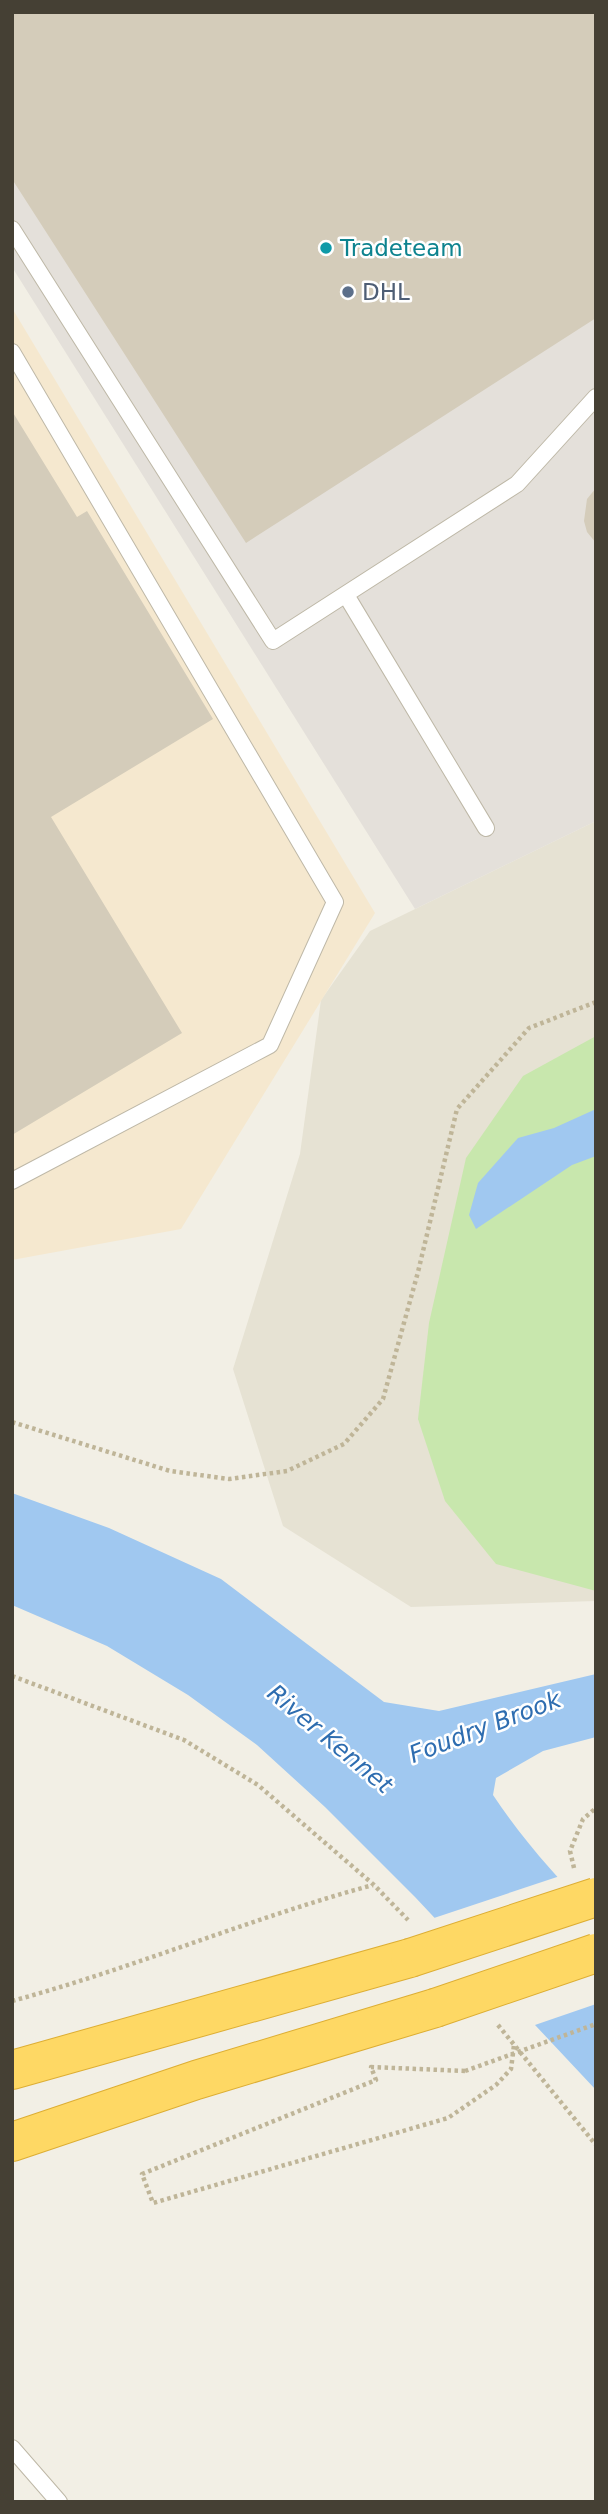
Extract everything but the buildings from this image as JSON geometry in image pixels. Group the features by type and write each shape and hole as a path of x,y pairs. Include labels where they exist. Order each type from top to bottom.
{"highway":[{"path":"12,2070 410,1958 596,1897"},
{"path":"12,2142 195,2080 435,2008 596,1953"}],"lane":[{"path":"12,229 274,641 517,484 596,397"},
{"path":"12,352 335,902 270,1045 12,1181"},
{"path":"346,595 486,828"},
{"path":"12,2448 59,2502"}],"path":[{"path":"12,1422 170,1471 229,1479 287,1471 344,1444 383,1399 418,1272 457,1109 529,1028 596,1002"},
{"path":"12,1676 184,1740 258,1785 374,1885 320,1900 78,1983 12,2001"},
{"path":"570,1851 583,1819 596,1808"},
{"path":"596,2024 466,2071 371,2067 376,2080 142,2174 153,2203 449,2118 496,2085 511,2068 514,2045 596,2145"}],"shaded area":[{"path":"12,12 596,12 596,821 415,909 12,267"},
{"path":"12,308 375,913 181,1229 12,1260"},
{"path":"596,821 596,1601 411,1607 283,1526 233,1369 300,1154 321,1000 370,931"}],"green space":[{"path":"596,1036 596,1591 496,1564 445,1501 418,1419 429,1323 466,1158 523,1076"}],"water":[{"path":"596,1109 596,1156 572,1165 476,1229 469,1215 478,1183 518,1138 554,1128"},
{"path":"12,1493 109,1528 221,1579 384,1702 439,1711 596,1674 596,1737 543,1751 496,1778 493,1795 541,1859 596,1918 596,2090 415,1897 325,1807 257,1745 188,1695 107,1646 12,1605"}],"pier":[{"path":"560,1876 596,1913 596,2004 532,2026 431,1919"}],"place":[{"name":"Tradeteam","path":"326,248"},
{"name":"DHL","path":"348,292"}],"water label":[{"name":"Foudry Brook","path":"485,1727"},
{"name":"River Kennet","path":"330,1739"}]}
